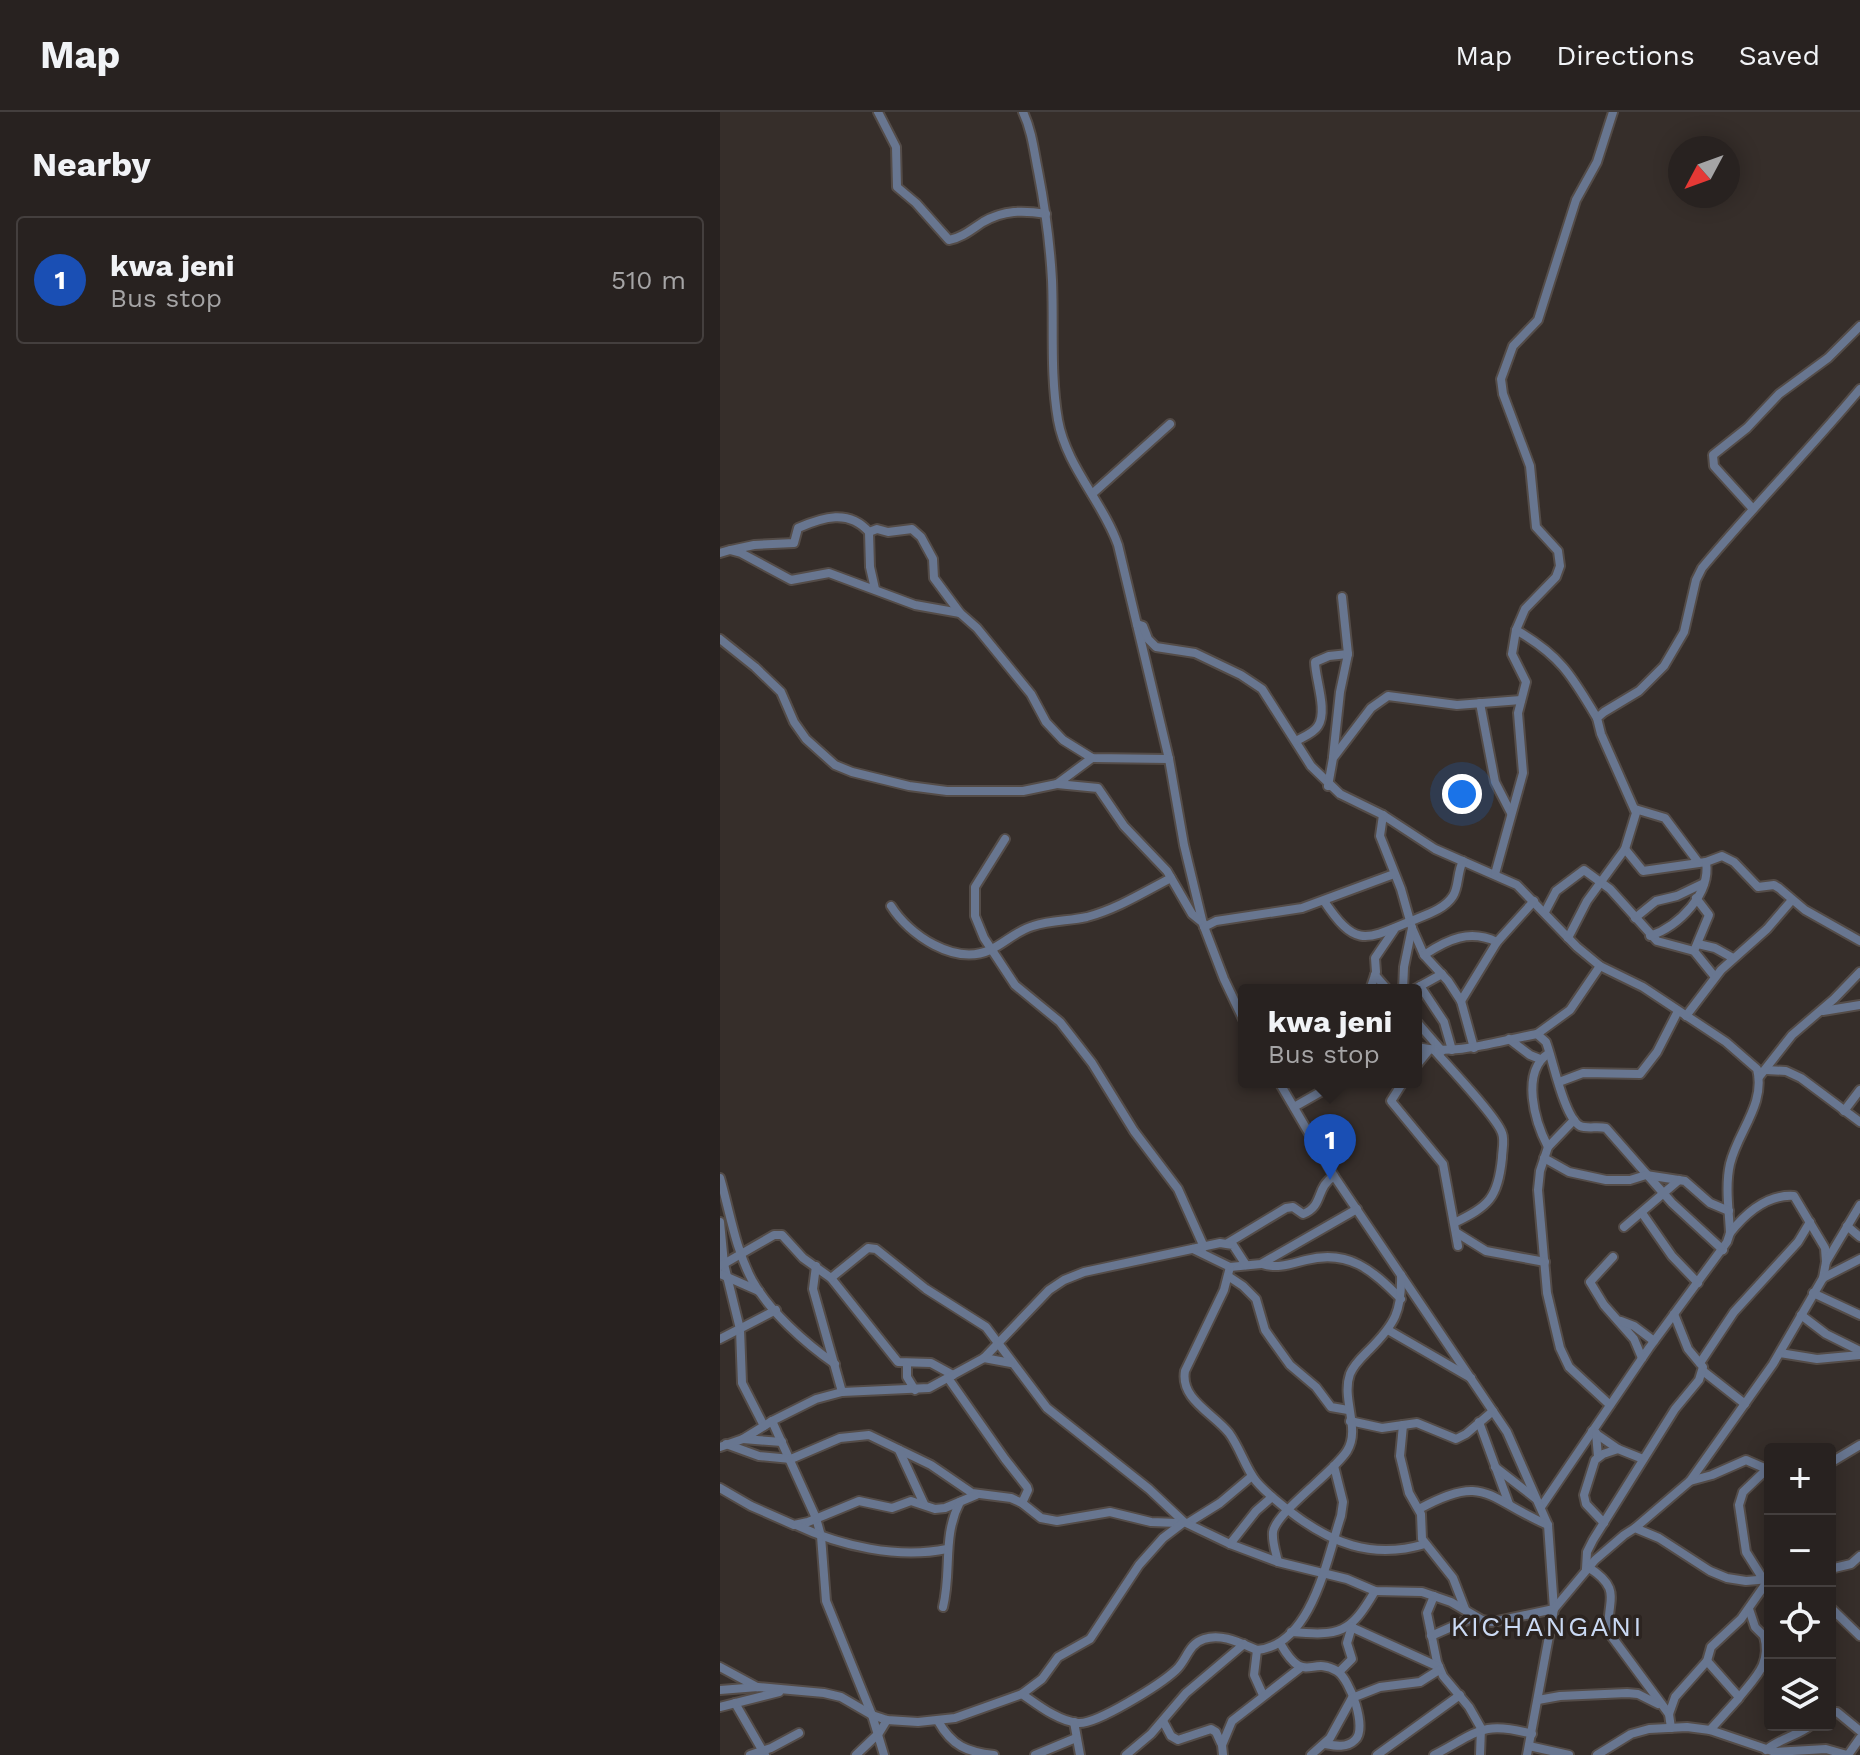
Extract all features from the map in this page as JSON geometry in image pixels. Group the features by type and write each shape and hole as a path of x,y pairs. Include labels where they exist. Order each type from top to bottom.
{"street":[{"path":"878,112 896,147 897,187 949,240 1008,213 1046,214"},
{"path":"1023,112 1030,128 1046,214 1052,283 1056,412 1066,448 1118,545 1169,759 1184,845 1204,925 1238,1008"},
{"path":"1495,874 1523,773 1518,713 1526,682 1512,654 1516,630 1525,609 1556,577 1560,561 1558,551 1536,527 1530,466 1503,394 1501,379 1513,346 1538,320 1576,200 1597,162 1613,112"},
{"path":"1753,509 1714,466 1713,455 1747,428 1779,394 1828,358 1860,326"},
{"path":"1597,718 1639,691 1664,666 1684,632 1696,580 1702,568 1860,389"},
{"path":"1092,494 1170,424"},
{"path":"720,553 754,545 794,543 798,528 826,517 854,519 869,532 870,567 875,589"},
{"path":"869,532 906,528 917,532 933,559 934,578 960,613 977,628 1031,694 1054,732 1092,758 1169,759"},
{"path":"730,550 749,556 791,580 829,573 915,605 960,613"},
{"path":"1328,786 1348,654 1342,597"},
{"path":"1137,624 1143,626 1148,639 1156,647 1195,653 1251,680 1269,695 1311,766 1328,786 1383,815 1435,849 1517,885 1600,966 1643,987 1746,1058 1762,1073 1786,1071 1801,1078 1860,1122"},
{"path":"1516,630 1566,667 1578,683 1597,718 1601,734 1635,809 1625,849 1600,881 1568,938"},
{"path":"720,639 781,692 794,722 806,739 835,765 852,772 909,786 963,792 1023,791 1057,784 1098,788 1124,826 1161,862 1192,914 1204,925"},
{"path":"1296,741 1316,729 1320,722 1320,686 1315,662 1329,656 1348,654"},
{"path":"1333,758 1371,708 1388,696 1402,696 1432,704 1521,700"},
{"path":"1480,703 1495,782 1511,813"},
{"path":"1057,784 1092,758"},
{"path":"1635,809 1665,818 1702,862 1705,883 1669,928 1650,936"},
{"path":"1383,815 1380,836 1411,925 1424,955 1461,1001 1474,1048"},
{"path":"1005,839 975,887 975,916 991,950 1015,985 1060,1022 1092,1063 1134,1131 1178,1189 1204,1247"},
{"path":"1625,849 1643,871 1722,856 1758,887 1774,885 1792,900 1860,941"},
{"path":"1324,901 1346,930 1370,937 1411,925 1453,896 1463,861"},
{"path":"1545,912 1556,891 1581,871 1587,872 1600,881 1650,936 1661,943 1715,948 1733,958"},
{"path":"1204,925 1281,913 1324,901 1394,874"},
{"path":"891,906 914,933 941,947 968,955 991,950 1025,928 1106,911 1171,878"},
{"path":"1635,918 1656,901 1677,896 1705,883"},
{"path":"1696,898 1709,915 1696,947"},
{"path":"1559,1082 1583,1073 1640,1074 1682,1014 1792,900"},
{"path":"1461,1001 1497,942 1534,901"},
{"path":"1403,984 1411,925"},
{"path":"1372,984 1375,958 1394,929"},
{"path":"1424,955 1458,937 1479,935 1497,942"},
{"path":"1696,947 1715,977"},
{"path":"1422,1048 1474,1048 1537,1034 1570,1010 1600,966"},
{"path":"1730,1233 1730,1163 1757,1099 1762,1073 1792,1035 1860,972"},
{"path":"1422,985 1442,974"},
{"path":"1375,975 1383,984"},
{"path":"1422,995 1444,1022 1440,1050 1422,1062"},
{"path":"1818,1012 1860,1005"},
{"path":"1422,1028 1498,1125 1503,1141 1500,1183 1494,1197 1456,1228"},
{"path":"1537,1034 1544,1039 1574,1120 1583,1127 1606,1128 1663,1194 1723,1250"},
{"path":"1509,1039 1540,1059"},
{"path":"1548,1147 1533,1105 1534,1080 1540,1059 1549,1053"},
{"path":"1283,1088 1334,1176 1475,1380 1507,1432 1540,1504 1548,1525 1554,1609 1528,1750 1569,1755"},
{"path":"1294,1107 1327,1088"},
{"path":"1399,1088 1391,1101 1443,1164 1458,1246"},
{"path":"1844,1111 1859,1092"},
{"path":"1574,1120 1548,1147 1538,1190 1547,1293 1560,1348 1575,1374 1610,1405"},
{"path":"1544,1158 1569,1172 1588,1178 1620,1181 1646,1175 1679,1180 1693,1185 1710,1203 1746,1213"},
{"path":"723,1446 743,1439 816,1399 842,1392 929,1388 984,1358 1033,1305 1064,1280 1109,1266 1228,1243 1286,1208 1293,1207 1303,1214 1309,1212 1316,1204 1322,1185 1334,1176"},
{"path":"720,1178 724,1209 741,1254 760,1291 802,1340 835,1364"},
{"path":"1624,1227 1679,1180"},
{"path":"831,1278 863,1251 872,1247 876,1249 926,1289 979,1321 1058,1418 1149,1489 1184,1523 1278,1562 1347,1579 1375,1591 1409,1591 1434,1596 1465,1609 1474,1617 1492,1622 1554,1609 1587,1569 1690,1481 1780,1353 1823,1278 1825,1248 1798,1200 1790,1195 1746,1213 1730,1233 1723,1250 1654,1341 1594,1432 1540,1504"},
{"path":"1826,1262 1860,1205"},
{"path":"1261,1264 1357,1209"},
{"path":"1642,1213 1672,1256 1698,1283"},
{"path":"720,1222 724,1276 740,1329 742,1383 782,1442 816,1518 821,1536 826,1601 879,1733 884,1755"},
{"path":"1587,1569 1587,1552 1675,1409 1699,1380 1702,1367 1734,1312 1798,1242 1810,1222"},
{"path":"1848,1224 1860,1227"},
{"path":"1848,1224 1860,1237"},
{"path":"1456,1228 1486,1251 1545,1262"},
{"path":"722,1265 778,1234 792,1244 803,1258 831,1278 894,1357 902,1363 931,1363 954,1375 959,1392 1027,1487 1022,1503"},
{"path":"1228,1243 1239,1251 1246,1265"},
{"path":"1193,1248 1229,1272 1256,1299 1265,1330 1290,1365 1316,1387 1331,1407 1348,1410"},
{"path":"1229,1272 1246,1265 1276,1267 1318,1257 1342,1257 1377,1275 1401,1299"},
{"path":"1613,1257 1590,1282 1634,1339 1642,1358"},
{"path":"1823,1278 1860,1259"},
{"path":"816,1266 813,1289 842,1392"},
{"path":"1229,1272 1184,1380 1188,1392 1234,1441 1252,1476 1272,1497 1333,1540 1391,1551 1425,1544"},
{"path":"1278,1562 1273,1529 1345,1455 1352,1441 1348,1410 1351,1372 1398,1315 1401,1274"},
{"path":"724,1276 760,1291"},
{"path":"1813,1293 1860,1315"},
{"path":"720,1339 776,1310"},
{"path":"1674,1314 1688,1349 1702,1367 1745,1404"},
{"path":"1801,1315 1859,1356"},
{"path":"1617,1319 1634,1326 1654,1341"},
{"path":"1388,1330 1475,1380"},
{"path":"1780,1353 1817,1359 1859,1356"},
{"path":"984,1358 1011,1363"},
{"path":"907,1363 907,1377 915,1390"},
{"path":"954,1375 959,1392"},
{"path":"1350,1421 1382,1428 1417,1423 1456,1439 1493,1411"},
{"path":"1479,1422 1509,1505"},
{"path":"1403,1425 1402,1464 1409,1493 1422,1518 1422,1539 1453,1578 1465,1609"},
{"path":"1594,1432 1618,1449 1643,1459"},
{"path":"1594,1432 1598,1457 1584,1500 1604,1523"},
{"path":"723,1446 759,1456 791,1459 840,1438 854,1435 880,1439 939,1470 976,1495 1011,1498 1048,1520 1110,1512 1151,1522 1184,1523"},
{"path":"743,1439 782,1442"},
{"path":"1836,1459 1860,1445"},
{"path":"1598,1457 1618,1449"},
{"path":"899,1450 924,1504"},
{"path":"1690,1481 1746,1460 1764,1468"},
{"path":"1022,1694 1050,1712 1074,1722 1093,1721 1156,1685 1179,1667 1196,1642 1219,1637 1257,1650 1280,1643 1314,1600 1323,1573 1343,1502 1334,1466"},
{"path":"1495,1467 1540,1504"},
{"path":"1764,1474 1743,1492 1739,1505 1746,1552 1764,1575"},
{"path":"720,1690 758,1687 824,1693 841,1697 887,1720 938,1721 1022,1694 1042,1679 1058,1657 1090,1639 1139,1565 1184,1523 1220,1503 1252,1476"},
{"path":"720,1488 751,1506 821,1536 912,1553 947,1549"},
{"path":"1419,1509 1458,1490 1473,1489 1548,1525"},
{"path":"943,1607 947,1593 947,1549 951,1521 966,1490"},
{"path":"794,1525 802,1525 859,1501 886,1507 911,1501 935,1509 976,1495"},
{"path":"1230,1544 1256,1511 1272,1497"},
{"path":"1635,1528 1649,1532 1710,1571 1727,1578 1764,1579"},
{"path":"1836,1568 1851,1564 1860,1556"},
{"path":"1587,1569 1601,1575 1611,1591 1609,1628 1612,1637 1669,1714"},
{"path":"1671,1728 1669,1714 1675,1697 1707,1661 1711,1647 1749,1609 1764,1584"},
{"path":"1339,1672 1353,1656 1347,1643 1352,1626 1375,1591"},
{"path":"1434,1596 1427,1613 1439,1668 1481,1728 1480,1755"},
{"path":"1749,1609 1755,1627 1764,1636"},
{"path":"1836,1613 1860,1636"},
{"path":"1431,1636 1474,1617"},
{"path":"1291,1632 1322,1633 1342,1631 1352,1626"},
{"path":"1352,1626 1439,1668"},
{"path":"1280,1643 1289,1659 1300,1668"},
{"path":"1126,1755 1163,1721 1186,1693 1244,1644"},
{"path":"1257,1650 1254,1675 1263,1695"},
{"path":"1710,1730 1738,1699 1766,1659"},
{"path":"1707,1661 1734,1689 1738,1699"},
{"path":"720,1667 758,1687"},
{"path":"1222,1745 1232,1721 1300,1668 1328,1668 1339,1672 1360,1721 1359,1737 1354,1742 1342,1746 1325,1744"},
{"path":"1311,1755 1325,1744 1352,1698 1380,1687 1420,1682 1439,1668"},
{"path":"720,1707 784,1691"},
{"path":"1538,1700 1627,1693 1638,1694 1662,1706"},
{"path":"1377,1755 1460,1695"},
{"path":"735,1703 764,1752"},
{"path":"1836,1712 1860,1731"},
{"path":"856,1755 879,1733 887,1720"},
{"path":"938,1721 954,1755"},
{"path":"1163,1721 1171,1736 1178,1740 1211,1729 1219,1735 1223,1755"},
{"path":"1074,1722 1080,1755"},
{"path":"1434,1755 1481,1728 1501,1726 1532,1734"},
{"path":"1597,1755 1631,1734 1649,1729 1687,1727 1710,1730 1766,1750 1826,1749 1847,1755 1860,1738"},
{"path":"1766,1750 1781,1739 1802,1731"},
{"path":"750,1755 764,1752 799,1733"},
{"path":"1035,1755 1076,1738"},
{"path":"949,1739 962,1748 994,1755"}],"place":[{"name":"kwa jeni","path":"1330,1180"}],"district":[{"name":"KICHANGANI","path":"1547,1626"}]}
